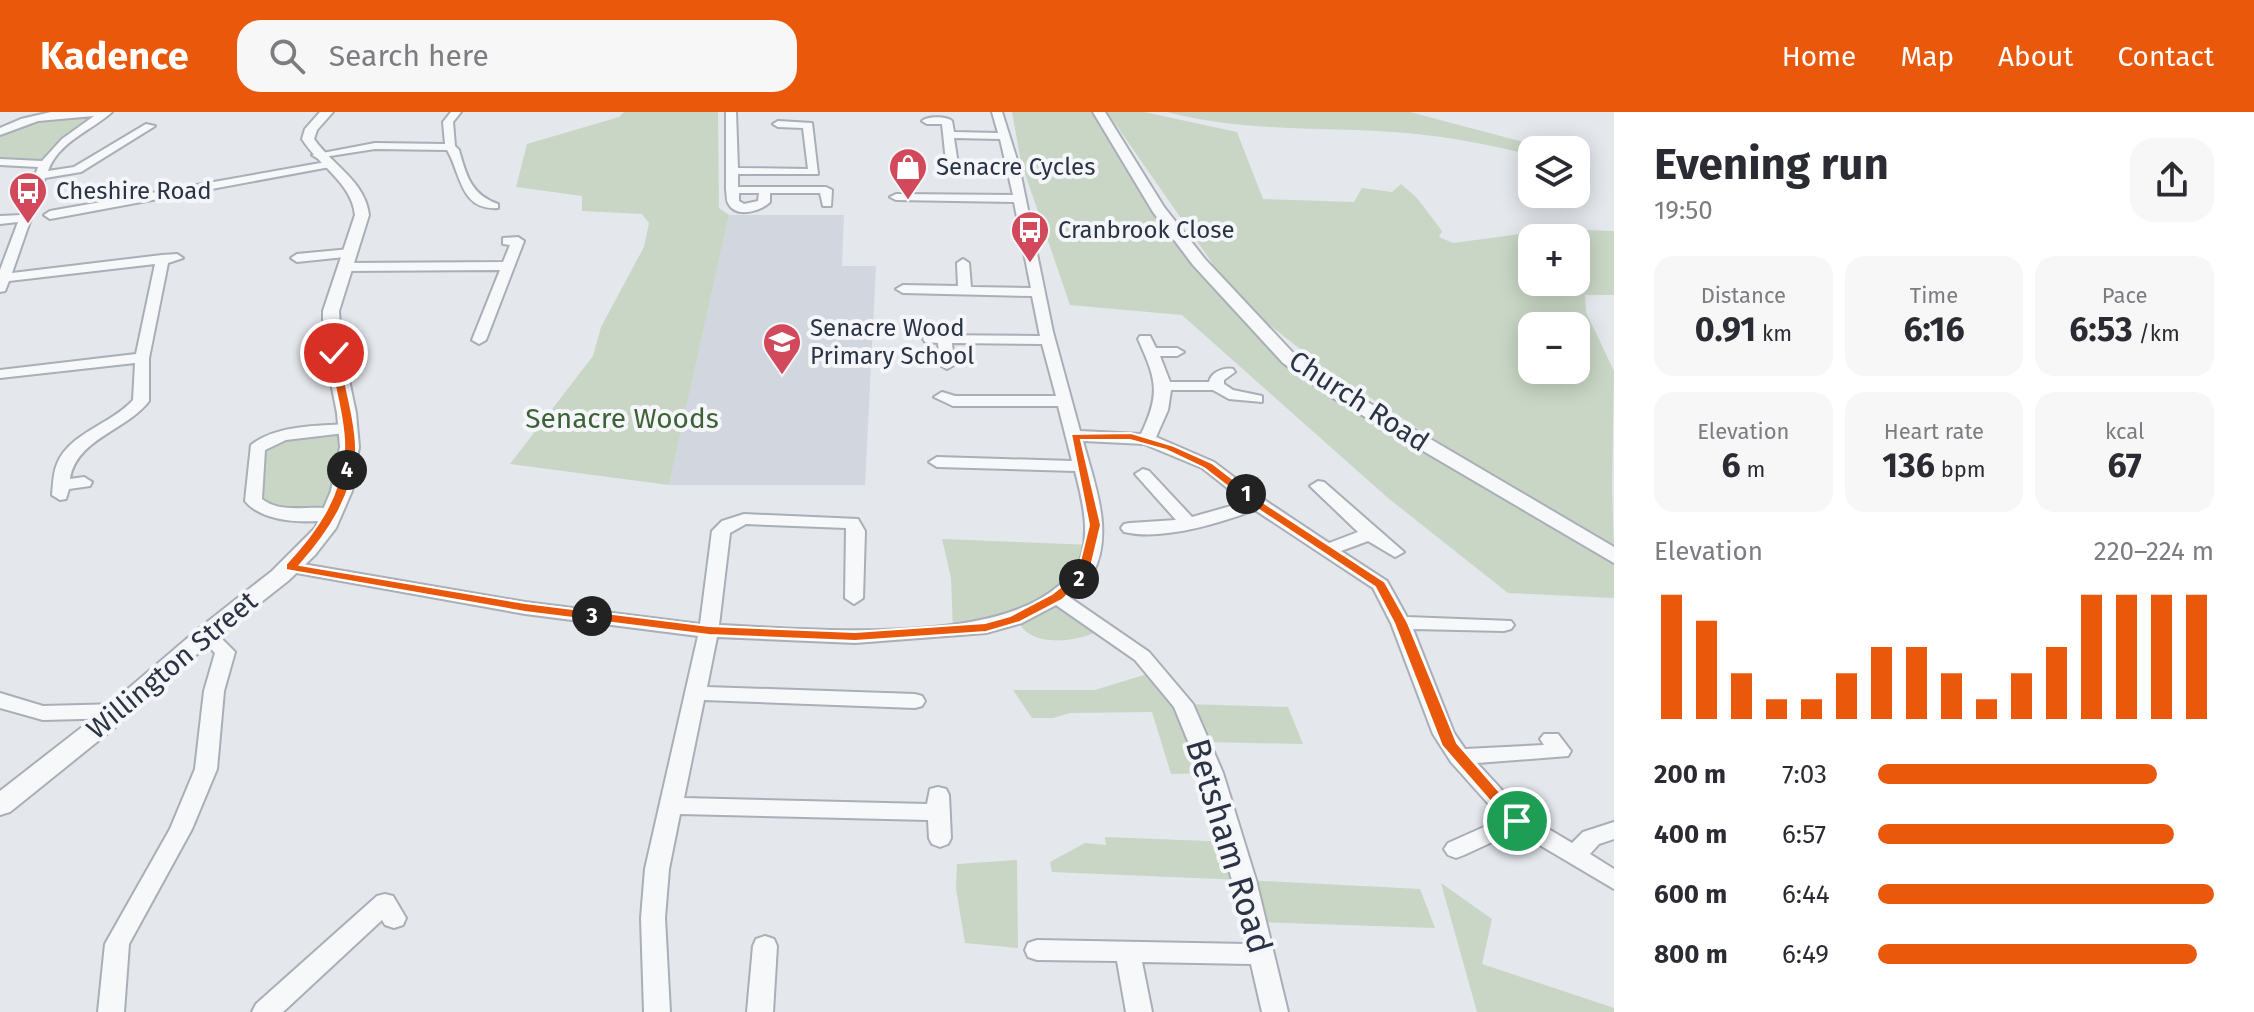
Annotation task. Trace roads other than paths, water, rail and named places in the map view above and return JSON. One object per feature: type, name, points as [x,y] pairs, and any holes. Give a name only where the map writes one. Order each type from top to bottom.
[{"type":"street","points":[[0,132],[15,123],[39,117],[106,112]]},
{"type":"street","points":[[84,482],[61,490],[66,464],[72,453],[85,441],[121,423],[141,401],[142,358],[169,258],[2,283],[43,170],[56,147],[106,112]]},
{"type":"street","points":[[321,160],[308,139],[311,129],[327,112]]},
{"type":"street","points":[[449,147],[448,122],[456,112]]},
{"type":"street","points":[[731,112],[733,202],[743,208],[760,206],[764,202],[765,190]]},
{"type":"street","points":[[291,567],[525,608],[709,631],[855,637],[953,632],[986,627],[1015,619],[1057,597],[1083,575],[1093,545],[1093,509],[1048,340],[1013,166],[997,112]]},
{"type":"street","name":"Church Road","points":[[1099,112],[1158,209],[1199,262],[1289,359],[1340,394],[1614,556]]},
{"type":"street","points":[[927,121],[947,121],[953,171]]},
{"type":"street","points":[[732,171],[814,172],[808,125],[778,124]]},
{"type":"street","points":[[0,162],[43,170],[77,170],[142,129]]},
{"type":"street","points":[[949,135],[1003,136]]},
{"type":"street","points":[[39,224],[45,212],[321,160],[375,146],[449,147],[454,150],[461,179],[472,198],[495,207]]},
{"type":"street","name":"Willington Street","points":[[0,805],[120,711],[206,634],[291,567],[320,535],[332,514],[349,461],[330,321],[335,291],[360,226],[363,206],[353,188],[321,160]]},
{"type":"street","points":[[732,190],[826,190],[827,204]]},
{"type":"street","points":[[896,197],[1019,199]]},
{"type":"street","points":[[0,220],[25,218]]},
{"type":"street","points":[[479,340],[518,241],[507,241]]},
{"type":"street","points":[[297,258],[508,266]]},
{"type":"street","points":[[963,263],[965,290]]},
{"type":"street","points":[[902,289],[1038,292]]},
{"type":"street","points":[[947,365],[938,339],[1048,340]]},
{"type":"street","points":[[1147,439],[1164,404],[1165,386],[1148,346],[1177,352]]},
{"type":"street","points":[[0,374],[142,358]]},
{"type":"street","points":[[1216,386],[1217,378],[1228,372]]},
{"type":"street","points":[[1165,386],[1216,386],[1229,394],[1257,399]]},
{"type":"street","points":[[942,397],[953,401],[1064,401]]},
{"type":"street","points":[[332,514],[285,514],[260,508],[253,501],[257,448],[262,442],[274,439],[347,429]]},
{"type":"street","points":[[1075,436],[1147,439],[1208,465],[1257,503],[1380,585],[1401,623],[1444,734],[1459,757],[1517,821],[1614,880]]},
{"type":"street","points":[[937,462],[1081,466]]},
{"type":"street","points":[[1143,474],[1189,524]]},
{"type":"street","points":[[1318,486],[1326,505],[1395,552]]},
{"type":"street","points":[[1130,528],[1158,529],[1189,524],[1223,517],[1257,503]]},
{"type":"street","points":[[657,1012],[653,918],[657,869],[709,631],[721,531],[744,519],[852,523],[856,531],[854,598]]},
{"type":"street","points":[[1330,549],[1370,534]]},
{"type":"street","name":"Betsham Road","points":[[1057,597],[1142,656],[1183,704],[1212,773],[1275,1012]]},
{"type":"street","points":[[1401,623],[1504,625]]},
{"type":"street","points":[[111,1012],[117,944],[181,829],[206,769],[214,691],[225,652],[206,634]]},
{"type":"street","points":[[697,693],[915,701]]},
{"type":"street","points":[[0,700],[21,711],[56,715],[120,711]]},
{"type":"street","points":[[1459,757],[1560,751],[1551,739]]},
{"type":"street","points":[[669,806],[938,804],[940,838]]},
{"type":"street","points":[[1456,849],[1517,821]]},
{"type":"street","points":[[1574,856],[1591,838],[1614,830]]},
{"type":"street","points":[[265,1012],[385,903],[394,918]]},
{"type":"street","points":[[760,1012],[765,946]]},
{"type":"street","points":[[1037,950],[1262,954]]},
{"type":"street","points":[[1128,951],[1139,1012]]},
{"type":"place","name":"Senacre Cycles","points":[[908,201]]},
{"type":"place","name":"Cheshire Road","points":[[28,225]]},
{"type":"place","name":"Cranbrook Close","points":[[1030,264]]},
{"type":"place","name":"Senacre Wood Primary School","points":[[782,376]]},
{"type":"park label","name":"Senacre Woods","points":[[622,418]]}]
